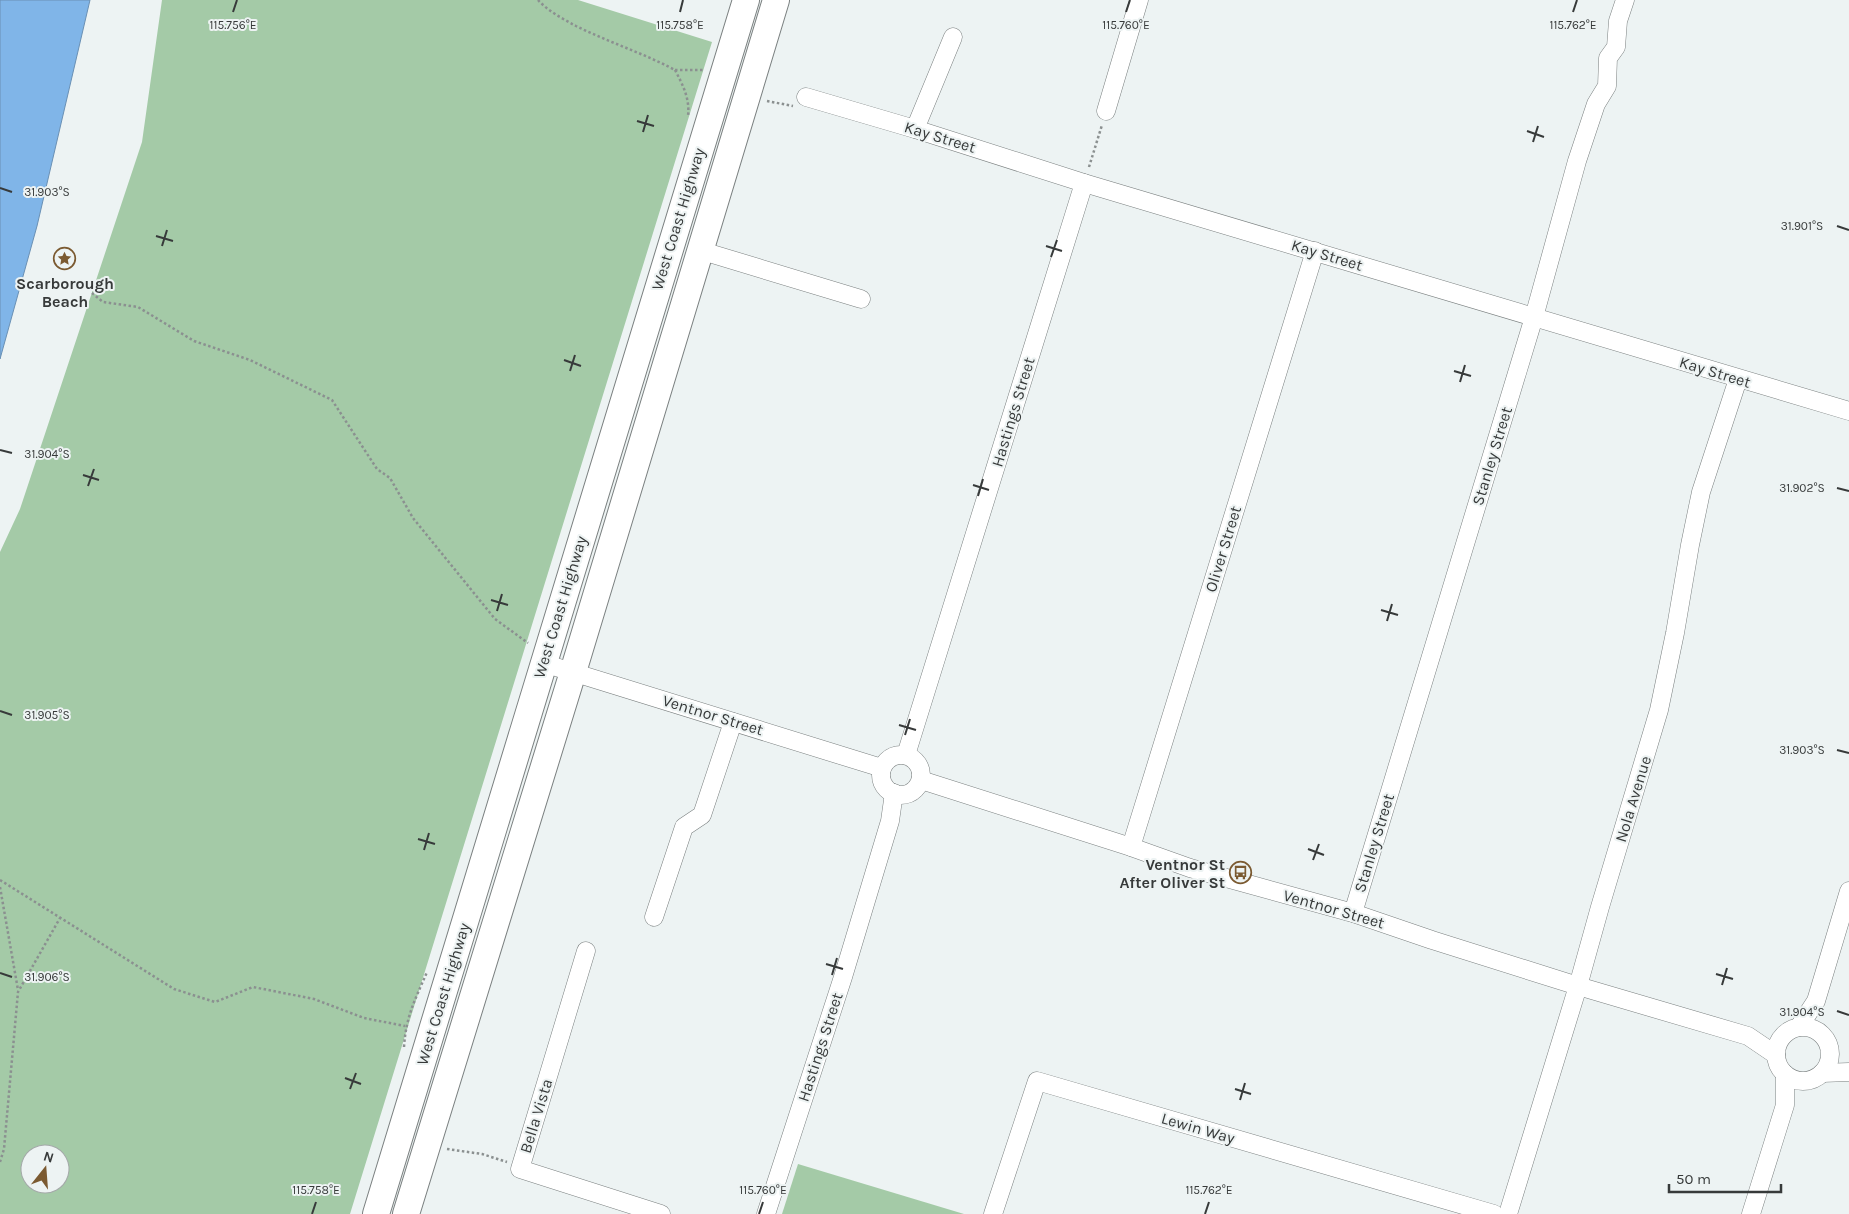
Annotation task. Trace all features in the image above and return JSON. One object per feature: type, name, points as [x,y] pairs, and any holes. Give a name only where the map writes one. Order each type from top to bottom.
[{"type":"highway","name":"West Coast Highway","points":[[376,1214],[428,1042],[536,654],[698,155],[746,0]]},
{"type":"highway","name":"West Coast Highway","points":[[406,1214],[573,672],[776,0]]},
{"type":"highway","points":[[698,155],[725,165]]},
{"type":"highway","points":[[428,1042],[444,1045],[466,1020]]},
{"type":"street","points":[[1106,111],[1139,0]]},
{"type":"street","name":"Stanley Street","points":[[1353,913],[1534,316],[1577,160],[1596,104],[1607,86],[1608,58],[1616,47],[1618,21],[1625,0]]},
{"type":"street","points":[[915,129],[953,37]]},
{"type":"street","name":"Kay Street","points":[[806,97],[915,129],[1084,183],[1849,411]]},
{"type":"street","name":"Hastings Street","points":[[906,755],[1084,183]]},
{"type":"street","points":[[699,250],[861,300]]},
{"type":"street","name":"Oliver Street","points":[[1131,847],[1315,251]]},
{"type":"street","name":"Nola Avenue","points":[[1508,1214],[1578,986],[1659,710],[1676,633],[1690,545],[1701,492],[1738,379]]},
{"type":"street","name":"Ventnor Street","points":[[536,654],[573,672],[882,768]]},
{"type":"street","points":[[654,917],[684,827],[702,815],[733,722]]},
{"type":"street","points":[[906,755],[918,764],[921,770],[921,780],[918,786],[908,794],[894,793],[888,790],[882,782],[882,768],[888,760],[896,756],[906,755]]},
{"type":"street","name":"Ventnor Street","points":[[921,780],[1131,847],[1190,868],[1353,913],[1578,986],[1748,1036],[1776,1055]]},
{"type":"street","name":"Hastings Street","points":[[766,1214],[890,821],[894,793]]},
{"type":"street","points":[[1849,891],[1816,1001],[1777,1047],[1776,1055],[1780,1069],[1797,1080],[1810,1080],[1822,1073],[1849,1072]]},
{"type":"street","name":"Bella Vista","points":[[586,951],[520,1169],[660,1214]]},
{"type":"street","points":[[1816,1001],[1820,1033],[1830,1052],[1829,1060],[1822,1073]]},
{"type":"street","name":"Ventnor Street","points":[[1748,1036],[1814,1029],[1820,1033]]},
{"type":"street","points":[[1830,1052],[1849,1064]]},
{"type":"street","points":[[1751,1214],[1785,1105],[1785,1074]]},
{"type":"street","name":"Lewin Way","points":[[993,1214],[1037,1081],[1494,1214]]},
{"type":"street","points":[[1785,1105],[1803,1081]]},
{"type":"path","points":[[538,0],[561,18],[674,70]]},
{"type":"path","points":[[1084,183],[1106,111]]},
{"type":"path","points":[[92,293],[103,302],[138,307],[194,341],[250,360],[332,400],[377,469],[390,478],[413,518],[495,619],[536,654]]},
{"type":"path","points":[[0,880],[174,989],[215,1002],[253,987],[314,999],[364,1018],[405,1026]]},
{"type":"path","points":[[0,887],[18,992],[4,1149],[0,1162]]},
{"type":"path","points":[[18,992],[60,918]]},
{"type":"path","points":[[446,1149],[482,1154],[521,1166]]},
{"type":"green space","points":[[162,0],[578,0],[712,42],[350,1214],[0,1214],[0,552],[20,509],[142,142]]},
{"type":"green space","points":[[798,1164],[964,1214],[782,1214]]},
{"type":"water","points":[[0,0],[90,0],[37,226],[0,359]]},
{"type":"place","name":"Scarborough Beach","points":[[65,259]]},
{"type":"place","name":"Ventnor St After Oliver St","points":[[1241,873]]}]
